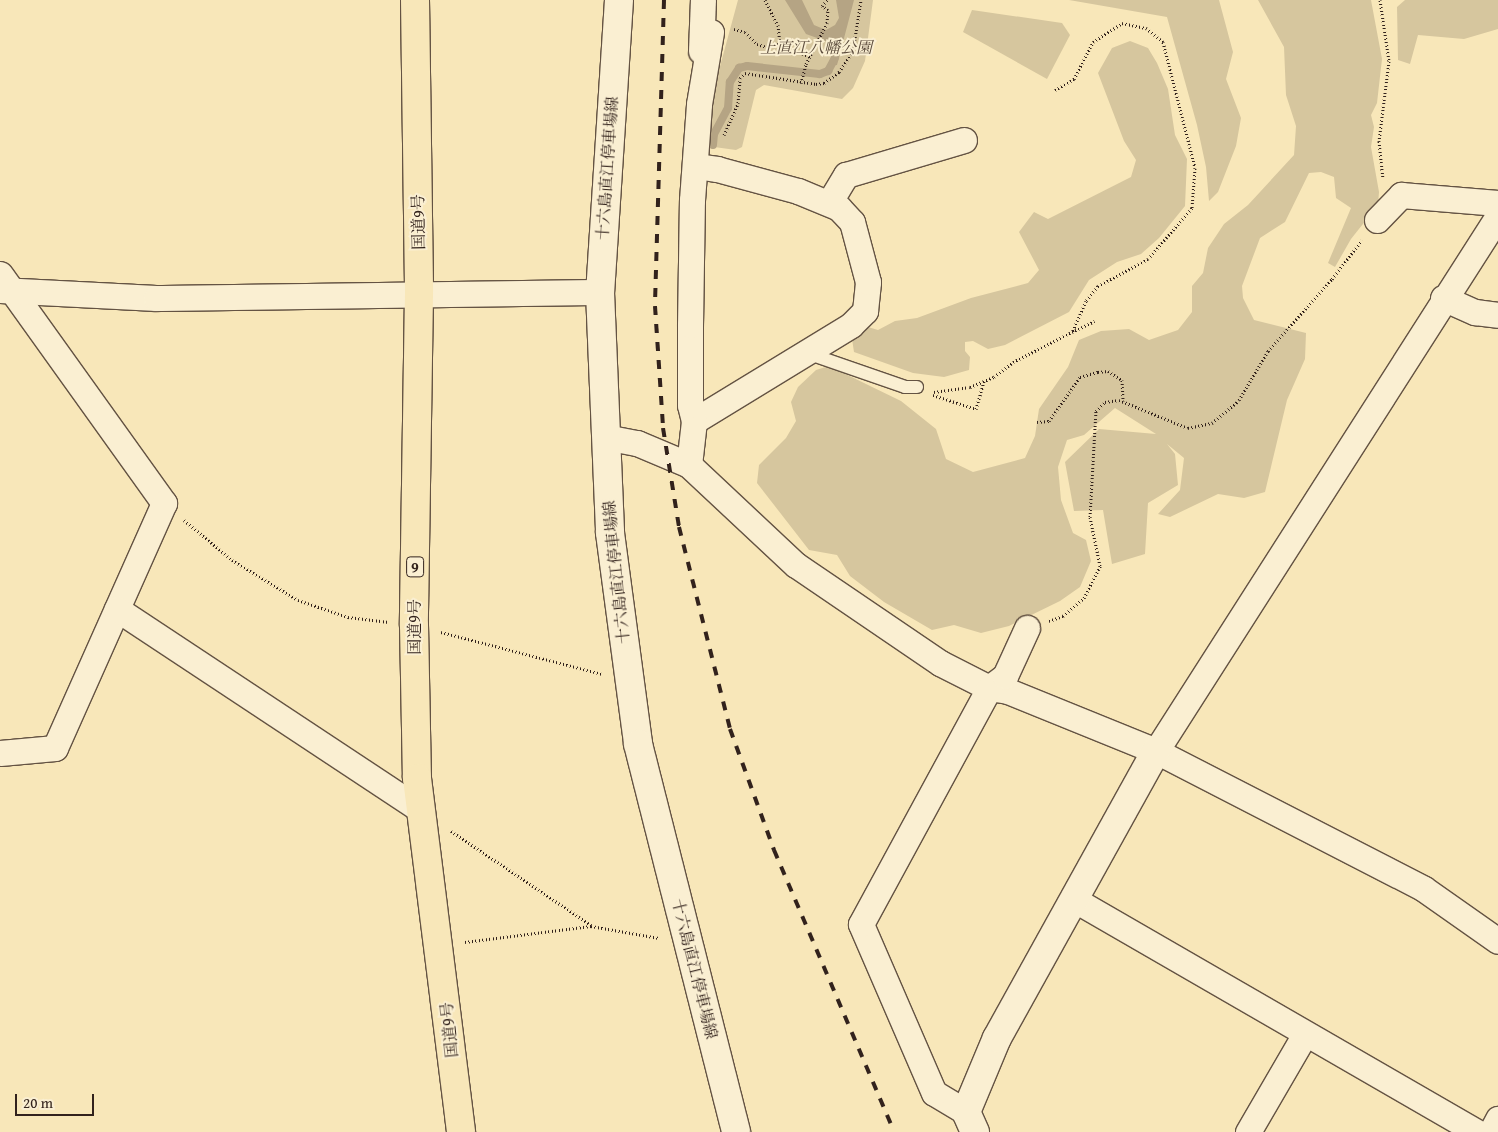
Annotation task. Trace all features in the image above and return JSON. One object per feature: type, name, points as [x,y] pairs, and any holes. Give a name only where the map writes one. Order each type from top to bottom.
[{"type":"highway","name":"国道9号","points":[[416,0],[419,294],[414,625],[420,809],[439,946],[461,1132]]},
{"type":"main road","name":"十六島直江停車場線","points":[[619,0],[600,292],[610,533],[628,681],[638,744],[736,1132]]},
{"type":"main road","points":[[970,1122],[998,1038],[1156,752]]},
{"type":"street","points":[[688,465],[694,422],[690,405],[690,325],[704,167],[699,104],[703,0]]},
{"type":"street","points":[[699,104],[711,32]]},
{"type":"street","points":[[829,203],[846,175],[964,140]]},
{"type":"street","points":[[694,422],[851,325],[865,311],[868,282],[852,222],[839,208],[798,191],[704,167]]},
{"type":"street","points":[[1156,752],[1443,298],[1489,205],[1401,195],[1377,220]]},
{"type":"street","points":[[3,284],[156,298],[600,292]]},
{"type":"street","points":[[0,752],[55,748],[164,503],[3,284]]},
{"type":"street","points":[[1443,298],[1475,312],[1498,315]]},
{"type":"street","points":[[605,437],[637,443],[688,465],[796,566],[940,663],[989,688],[1008,691],[1156,752],[1424,889],[1498,941]]},
{"type":"street","points":[[117,608],[420,809]]},
{"type":"street","points":[[970,1122],[934,1093],[861,924],[989,688],[1005,676],[1027,628]]},
{"type":"street","points":[[1075,900],[1477,1132]]},
{"type":"street","points":[[1248,1132],[1305,1034]]},
{"type":"street","points":[[1491,1132],[1498,1119]]},
{"type":"lane","points":[[807,353],[905,387],[921,388]]},
{"type":"path","points":[[765,0],[778,25],[780,43]]},
{"type":"path","points":[[802,81],[805,67],[828,23],[828,10],[822,6],[827,0]]},
{"type":"path","points":[[704,167],[716,152],[736,109],[740,78],[745,73],[824,83],[840,72],[853,51],[861,0]]},
{"type":"path","points":[[1380,0],[1388,61],[1379,141],[1380,170],[1384,184],[1401,195]]},
{"type":"path","points":[[1055,90],[1074,79],[1093,42],[1122,23],[1146,28],[1163,42],[1196,168],[1192,208],[1148,259],[1098,286],[1086,301],[1072,332]]},
{"type":"path","points":[[711,32],[732,28],[745,32],[757,44],[767,47],[780,43],[810,57]]},
{"type":"path","points":[[1027,628],[1064,616],[1084,598],[1100,566],[1090,517],[1096,410],[1105,402],[1122,402],[1188,428],[1212,423],[1227,413],[1239,400],[1268,351],[1332,279],[1377,220]]},
{"type":"path","points":[[921,388],[933,392],[953,391],[984,381],[1013,362],[1095,321]]},
{"type":"path","points":[[1037,422],[1049,421],[1072,385],[1080,377],[1098,372],[1108,371],[1122,380],[1122,402]]},
{"type":"path","points":[[921,388],[937,397],[976,409],[984,381]]},
{"type":"path","points":[[164,503],[232,560],[298,600],[348,617],[414,625],[628,681]]},
{"type":"path","points":[[420,809],[591,926]]},
{"type":"path","points":[[439,946],[591,926],[689,944]]},
{"type":"green space","name":"上直江八幡公園","points":[[738,0],[873,0],[865,61],[853,88],[842,99],[764,85],[756,90],[742,147],[736,150],[707,146],[706,118]]},
{"type":"green space","points":[[1069,0],[1219,0],[1233,52],[1226,79],[1241,118],[1236,146],[1218,192],[1209,201],[1206,167],[1197,125],[1167,17]]},
{"type":"green space","points":[[1258,0],[1371,0],[1382,59],[1377,103],[1371,115],[1374,127],[1371,147],[1379,192],[1378,205],[1351,239],[1335,267],[1328,263],[1351,208],[1336,198],[1334,177],[1321,172],[1309,173],[1285,222],[1260,238],[1242,286],[1243,298],[1254,320],[1306,333],[1305,359],[1287,400],[1265,492],[1244,498],[1218,494],[1170,517],[1158,514],[1180,490],[1184,458],[1167,444],[1175,454],[1178,485],[1148,503],[1145,554],[1112,564],[1103,510],[1074,511],[1065,462],[1099,429],[1156,434],[1115,408],[1084,435],[1067,440],[1058,467],[1061,500],[1073,533],[1086,540],[1091,561],[1080,587],[1060,601],[1009,626],[981,633],[954,625],[932,630],[884,602],[850,576],[837,555],[809,550],[757,483],[759,465],[786,438],[796,421],[791,402],[798,387],[816,370],[829,366],[901,401],[936,429],[946,459],[973,472],[1025,458],[1035,436],[1039,409],[1068,367],[1079,340],[1101,331],[1129,329],[1149,340],[1178,330],[1192,312],[1192,286],[1203,273],[1208,248],[1224,224],[1248,205],[1294,155],[1296,126],[1286,95],[1284,47]]},
{"type":"green space","points":[[1405,0],[1498,0],[1498,29],[1464,39],[1418,35],[1410,64],[1398,60],[1397,7]]},
{"type":"green space","points":[[972,10],[1062,23],[1070,35],[1047,79],[963,32]]},
{"type":"green space","points":[[1130,41],[1148,48],[1157,63],[1168,89],[1175,135],[1187,159],[1185,206],[1159,238],[1141,254],[1117,262],[1089,280],[1069,312],[1005,345],[988,349],[973,341],[965,342],[965,351],[970,357],[969,370],[944,377],[913,373],[854,352],[852,339],[868,327],[878,330],[895,321],[917,318],[971,298],[1028,283],[1039,270],[1019,232],[1034,212],[1048,219],[1131,177],[1136,160],[1124,141],[1098,73],[1112,48]]},
{"type":"shaded area","points":[[785,0],[802,0],[814,25],[826,30],[835,25],[839,18],[836,0],[854,0],[837,65],[827,66],[832,55],[831,43],[806,34]]},
{"type":"waterway","points":[[713,145],[714,134],[728,108],[730,82],[739,68],[747,66],[820,74],[828,71],[835,58]]},
{"type":"railway","points":[[664,0],[655,306],[663,428],[679,527],[730,729],[774,850],[894,1132]]}]
